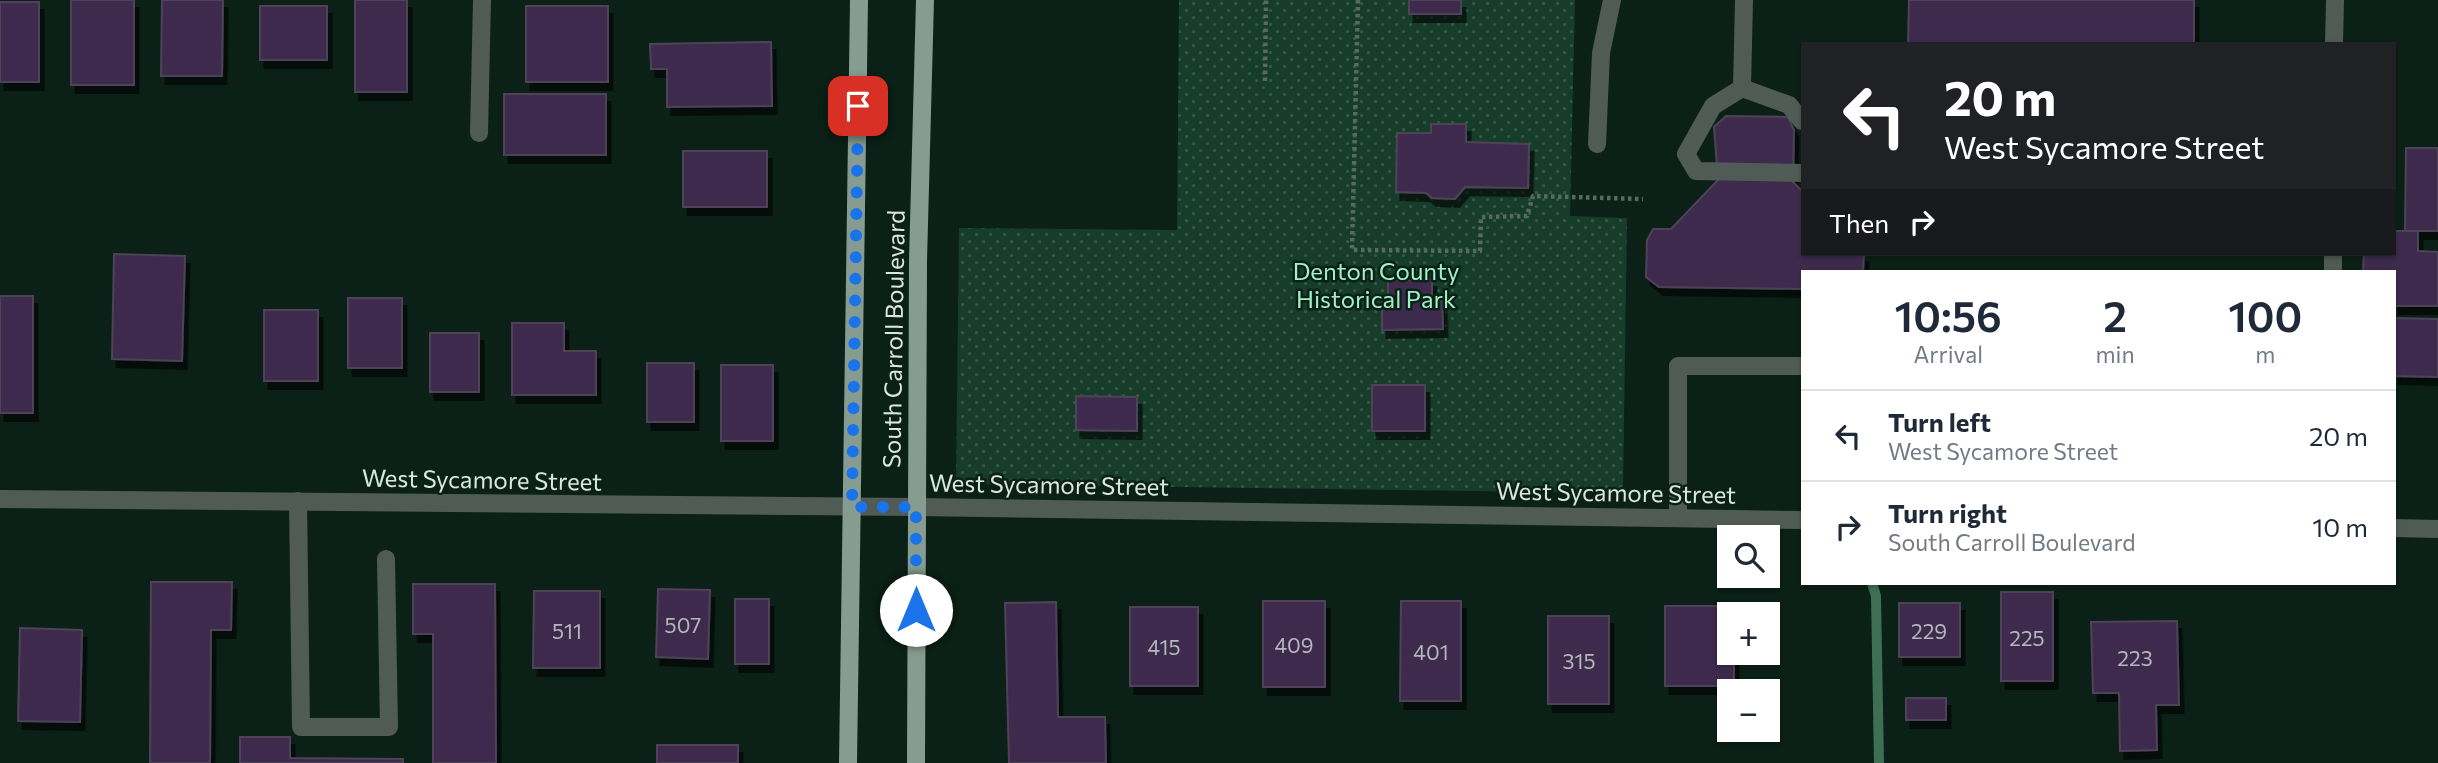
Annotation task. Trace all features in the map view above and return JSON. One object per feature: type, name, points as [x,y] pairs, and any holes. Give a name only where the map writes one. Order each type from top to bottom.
[{"type":"main road","name":"South Carroll Boulevard","points":[[848,763],[859,0]]},
{"type":"main road","name":"South Carroll Boulevard","points":[[916,763],[918,261],[925,0]]},
{"type":"street","points":[[479,133],[482,0]]},
{"type":"street","points":[[1597,144],[1601,53],[1612,0]]},
{"type":"street","points":[[1742,88],[1744,0]]},
{"type":"street","points":[[2334,42],[2335,0]]},
{"type":"street","points":[[1742,88],[1789,105],[1801,120]]},
{"type":"street","points":[[1742,88],[1713,106],[1686,154],[1696,172],[1801,173]]},
{"type":"street","points":[[1678,518],[1678,366],[1801,366]]},
{"type":"street","name":"West Sycamore Street","points":[[0,499],[916,507],[1801,520]]},
{"type":"street","points":[[298,501],[301,727],[389,727],[386,559]]},
{"type":"street","points":[[2396,528],[2438,529]]},
{"type":"path","points":[[1265,81],[1266,0]]},
{"type":"path","points":[[1359,0],[1352,250],[1480,251],[1481,217],[1527,216],[1533,196],[1643,199]]},
{"type":"green space","name":"Denton County Historical Park","points":[[1179,0],[1575,0],[1570,216],[1627,218],[1623,493],[956,484],[959,228],[1177,230]]},
{"type":"building","points":[[71,0],[134,0],[134,85],[71,85]]},
{"type":"building","points":[[162,0],[223,0],[222,76],[161,76]]},
{"type":"building","points":[[355,0],[407,0],[407,92],[355,92]]},
{"type":"building","points":[[1409,0],[1461,0],[1461,14],[1409,14]]},
{"type":"building","points":[[1909,0],[2194,0],[2194,42],[1908,42]]},
{"type":"building","points":[[0,2],[39,2],[39,82],[0,82]]},
{"type":"building","points":[[260,6],[327,6],[327,60],[260,60]]},
{"type":"building","points":[[526,6],[608,6],[608,82],[526,82]]},
{"type":"building","points":[[771,42],[772,106],[667,107],[667,69],[651,69],[650,44]]},
{"type":"building","points":[[504,94],[606,94],[606,155],[504,155]]},
{"type":"building","points":[[1726,116],[1788,117],[1794,130],[1793,182],[1801,190],[1801,256],[1864,256],[1863,270],[1801,270],[1801,289],[1659,287],[1646,277],[1647,240],[1653,229],[1671,229],[1718,180],[1714,127]]},
{"type":"building","points":[[1431,124],[1466,124],[1466,142],[1529,144],[1528,188],[1465,187],[1455,199],[1432,198],[1426,193],[1396,192],[1397,133],[1431,133]]},
{"type":"building","points":[[2406,148],[2438,148],[2438,231],[2405,231]]},
{"type":"building","points":[[683,151],[767,151],[767,207],[683,207]]},
{"type":"building","points":[[2396,231],[2418,231],[2418,251],[2438,252],[2438,306],[2396,306],[2396,270],[2363,270],[2364,256],[2396,256]]},
{"type":"building","points":[[114,254],[185,256],[182,361],[112,359]]},
{"type":"building","points":[[1432,279],[1432,301],[1442,301],[1443,329],[1382,330],[1382,302],[1388,302],[1388,280]]},
{"type":"building","points":[[0,296],[33,296],[33,413],[0,413]]},
{"type":"building","points":[[348,298],[402,298],[402,368],[348,368]]},
{"type":"building","points":[[264,310],[318,310],[318,381],[264,381]]},
{"type":"building","points":[[2396,318],[2438,319],[2438,377],[2396,376]]},
{"type":"building","points":[[512,323],[564,323],[564,351],[596,351],[596,395],[512,395]]},
{"type":"building","points":[[430,333],[479,333],[479,392],[430,392]]},
{"type":"building","points":[[647,363],[694,363],[694,422],[647,422]]},
{"type":"building","points":[[721,365],[773,365],[773,441],[721,441]]},
{"type":"building","points":[[1372,385],[1425,385],[1425,431],[1372,431]]},
{"type":"building","points":[[1076,396],[1137,397],[1137,431],[1076,430]]},
{"type":"building","points":[[151,582],[232,582],[231,630],[211,630],[210,763],[150,763]]},
{"type":"building","points":[[413,584],[495,584],[496,763],[433,763],[433,634],[413,634]]},
{"type":"building","points":[[658,589],[710,590],[708,659],[656,657]]},
{"type":"building","points":[[534,591],[600,591],[600,668],[533,668]]},
{"type":"building","points":[[2001,592],[2053,592],[2053,681],[2001,681]]},
{"type":"building","points":[[735,599],[769,599],[769,664],[735,664]]},
{"type":"building","points":[[1263,601],[1325,601],[1325,687],[1263,687]]},
{"type":"building","points":[[1401,601],[1461,601],[1461,701],[1400,701]]},
{"type":"building","points":[[1056,602],[1058,717],[1105,717],[1106,763],[1009,763],[1005,603]]},
{"type":"building","points":[[1899,603],[1960,603],[1960,657],[1899,657]]},
{"type":"building","points":[[1665,606],[1717,606],[1717,665],[1734,665],[1734,679],[1717,679],[1717,686],[1665,686]]},
{"type":"building","points":[[1130,607],[1198,607],[1198,686],[1130,686]]},
{"type":"building","points":[[1548,616],[1609,616],[1609,704],[1548,704]]},
{"type":"building","points":[[2177,621],[2179,705],[2156,705],[2157,750],[2120,751],[2119,693],[2093,693],[2091,622]]},
{"type":"building","points":[[20,628],[82,630],[80,722],[18,721]]},
{"type":"building","points":[[1906,698],[1946,698],[1946,720],[1906,720]]},
{"type":"building","points":[[240,737],[290,737],[290,758],[403,759],[403,763],[240,763]]},
{"type":"building","points":[[657,745],[738,745],[738,763],[657,763]]},
{"type":"waterway","points":[[1873,585],[1876,596],[1879,763]]},
{"type":"route","points":[[858,106],[852,507],[916,507],[916,610]]}]
